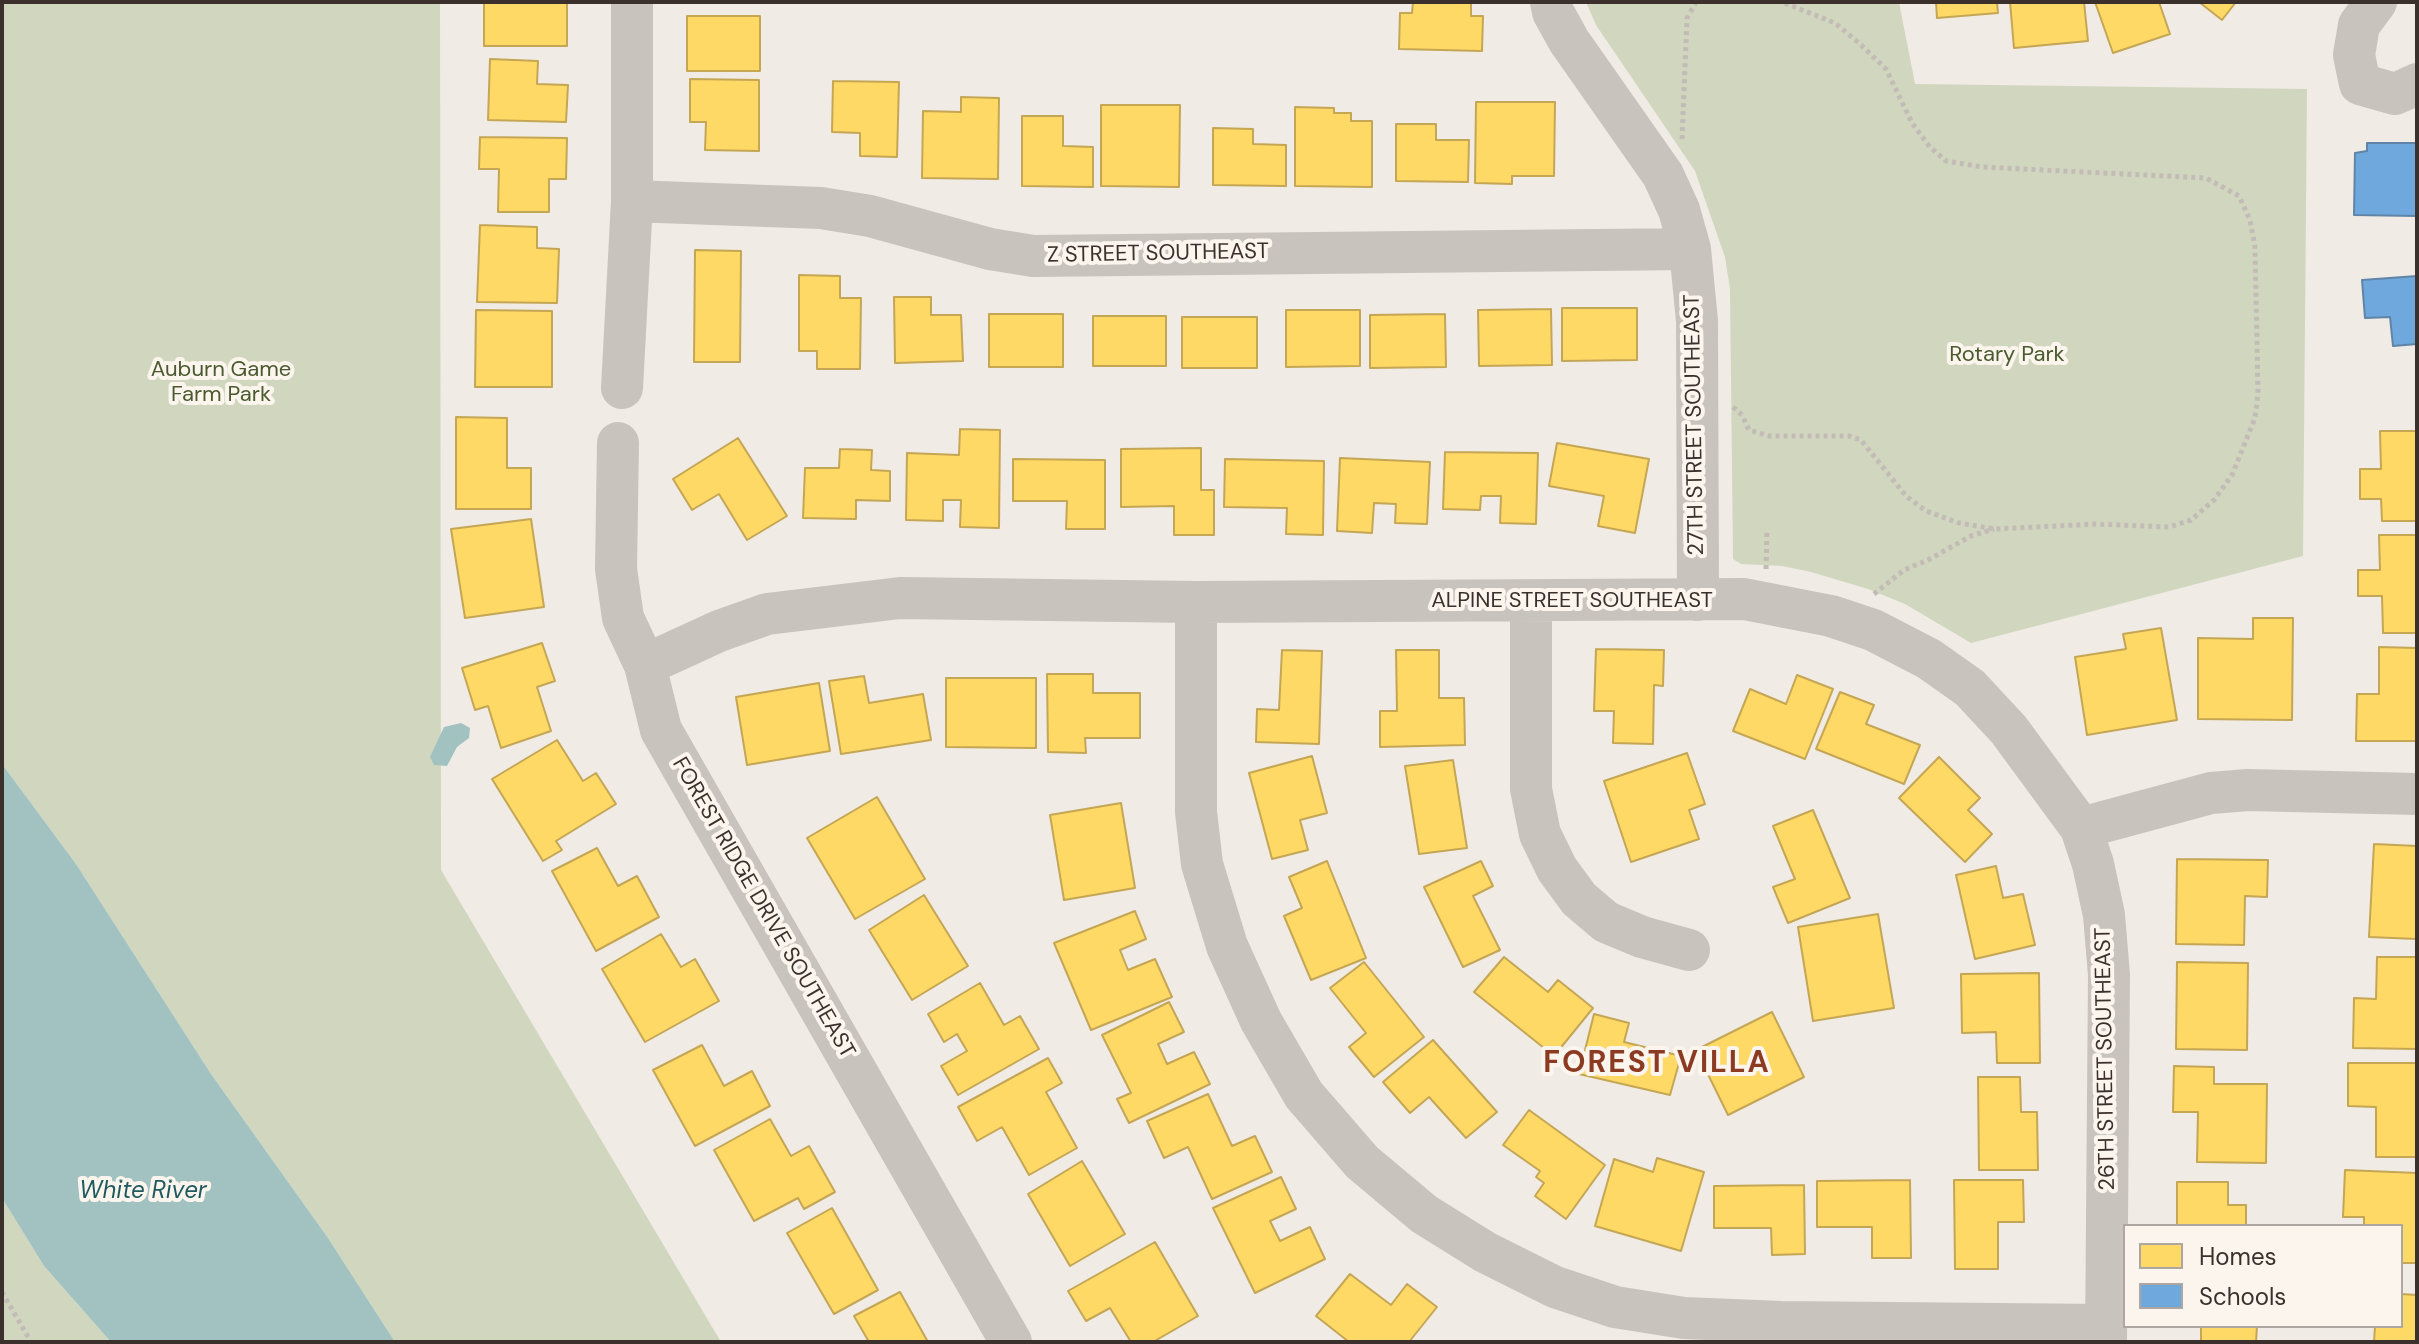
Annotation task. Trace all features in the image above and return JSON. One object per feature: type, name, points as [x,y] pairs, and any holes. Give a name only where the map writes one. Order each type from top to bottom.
[{"type":"street","points":[[622,388],[632,201],[632,2]]},
{"type":"street","name":"27TH STREET SOUTHEAST","points":[[1551,2],[1569,41],[1663,175],[1679,210],[1690,249],[1697,321],[1698,600]]},
{"type":"street","points":[[2376,2],[2359,25],[2354,55],[2360,84],[2395,94],[2417,84]]},
{"type":"street","name":"Z STREET SOUTHEAST","points":[[632,201],[821,208],[870,216],[990,249],[1033,256],[1690,249]]},
{"type":"street","name":"FOREST RIDGE DRIVE SOUTHEAST","points":[[618,443],[616,569],[623,618],[645,665],[661,730],[1011,1342]]},
{"type":"street","name":"ALPINE STREET SOUTHEAST","points":[[645,665],[719,631],[767,614],[900,598],[1196,602],[1744,599],[1831,616],[1858,625],[1929,659],[1970,688],[2009,730],[2081,828]]},
{"type":"street","points":[[1531,601],[1531,789],[1540,834],[1557,869],[1579,899],[1606,922],[1642,937],[1689,950]]},
{"type":"street","points":[[1196,602],[1196,812],[1202,864],[1227,946],[1261,1021],[1304,1095],[1362,1162],[1424,1214],[1485,1252],[1555,1287],[1615,1307],[1684,1318],[2106,1334]]},
{"type":"street","points":[[2081,828],[2211,793],[2248,790],[2417,794]]},
{"type":"street","name":"26TH STREET SOUTHEAST","points":[[2081,828],[2093,864],[2104,915],[2109,975],[2106,1334]]},
{"type":"path","points":[[1769,436],[1849,436],[1861,440],[1906,496],[1926,511],[1959,523],[1995,529],[2095,524],[2169,527],[2191,520],[2214,500],[2232,475],[2255,418],[2258,393],[2255,247],[2250,220],[2239,196],[2206,178],[1982,167],[1946,161],[1930,147],[1912,123],[1886,69],[1835,23],[1782,2]]},
{"type":"path","points":[[1858,625],[1875,593],[1904,570],[1971,536],[1995,529]]},
{"type":"path","points":[[2,1292],[31,1342]]},
{"type":"green space","name":"Auburn Game Farm Park","points":[[2,2],[440,2],[441,870],[721,1342],[395,1342],[328,1238],[211,1074],[76,864],[2,764]]},
{"type":"green space","name":"Rotary Park","points":[[1586,2],[1899,2],[1915,84],[2307,89],[2303,556],[1971,643],[1905,604],[1868,589],[1811,572],[1782,566],[1741,564],[1733,559],[1730,289],[1725,257],[1695,171],[1596,25]]},
{"type":"green space","points":[[2,1198],[44,1266],[111,1342],[2,1342]]},
{"type":"water","points":[[461,723],[470,728],[469,738],[457,747],[447,766],[434,765],[430,757],[444,727]]},
{"type":"water","name":"White River","points":[[2,764],[76,864],[211,1074],[328,1238],[395,1342],[111,1342],[44,1266],[2,1198]]},
{"type":"building: Homes","points":[[484,2],[567,2],[567,46],[484,46]]},
{"type":"building: Homes","points":[[1413,2],[1471,2],[1471,16],[1483,16],[1482,51],[1399,49],[1400,13],[1412,13]]},
{"type":"building: Homes","points":[[1936,2],[1997,2],[1998,13],[1937,18]]},
{"type":"building: Homes","points":[[2010,2],[2084,2],[2088,41],[2014,48]]},
{"type":"building: Homes","points":[[2095,2],[2159,2],[2170,34],[2113,53]]},
{"type":"building: Homes","points":[[2199,2],[2236,2],[2222,20]]},
{"type":"building: Homes","points":[[687,16],[760,16],[760,71],[687,71]]},
{"type":"building: Homes","points":[[490,59],[538,61],[537,84],[568,85],[566,122],[488,120]]},
{"type":"building: Homes","points":[[690,79],[759,80],[759,151],[705,150],[706,122],[690,122]]},
{"type":"building: Homes","points":[[833,81],[899,82],[897,157],[860,156],[860,133],[832,132]]},
{"type":"building: Homes","points":[[961,97],[999,98],[998,179],[922,178],[923,111],[961,112]]},
{"type":"building: Homes","points":[[1476,102],[1555,102],[1554,176],[1512,176],[1512,184],[1475,183]]},
{"type":"building: Homes","points":[[1101,105],[1180,105],[1179,187],[1101,186]]},
{"type":"building: Homes","points":[[1295,107],[1334,108],[1334,113],[1351,113],[1351,121],[1372,121],[1372,187],[1295,186]]},
{"type":"building: Homes","points":[[1022,116],[1063,116],[1063,146],[1093,147],[1093,187],[1022,186]]},
{"type":"building: Homes","points":[[1396,124],[1436,124],[1436,140],[1469,140],[1468,182],[1396,181]]},
{"type":"building: Homes","points":[[1213,128],[1253,129],[1253,144],[1286,145],[1286,186],[1213,185]]},
{"type":"building: Homes","points":[[480,137],[567,138],[566,179],[549,179],[549,212],[498,212],[499,169],[479,169]]},
{"type":"building: Homes","points":[[480,225],[537,227],[537,248],[559,249],[557,303],[477,302]]},
{"type":"building: Homes","points":[[695,250],[741,251],[740,362],[694,362]]},
{"type":"building: Homes","points":[[799,275],[840,276],[840,298],[861,298],[860,369],[817,369],[817,351],[799,351]]},
{"type":"building: Homes","points":[[894,297],[931,297],[931,315],[961,315],[963,361],[895,363]]},
{"type":"building: Homes","points":[[1562,308],[1637,308],[1637,360],[1562,361]]},
{"type":"building: Homes","points":[[1551,309],[1552,365],[1479,366],[1478,310]]},
{"type":"building: Homes","points":[[476,310],[552,311],[552,387],[475,387]]},
{"type":"building: Homes","points":[[1286,310],[1360,310],[1360,366],[1286,367]]},
{"type":"building: Homes","points":[[989,314],[1063,314],[1063,367],[989,367]]},
{"type":"building: Homes","points":[[1445,314],[1446,367],[1370,368],[1370,315]]},
{"type":"building: Homes","points":[[1093,316],[1166,316],[1166,366],[1093,366]]},
{"type":"building: Homes","points":[[1182,317],[1257,317],[1257,368],[1182,368]]},
{"type":"building: Homes","points":[[456,417],[507,418],[507,468],[531,468],[531,509],[456,509]]},
{"type":"building: Homes","points":[[960,429],[1000,430],[999,528],[960,527],[961,500],[943,500],[943,521],[906,520],[907,453],[959,455]]},
{"type":"building: Homes","points":[[2380,431],[2417,431],[2417,521],[2382,521],[2381,499],[2360,499],[2360,469],[2381,469]]},
{"type":"building: Homes","points":[[738,438],[787,516],[747,540],[719,494],[692,510],[673,479]]},
{"type":"building: Homes","points":[[1557,443],[1649,459],[1635,533],[1598,526],[1604,496],[1549,486]]},
{"type":"building: Homes","points":[[1201,448],[1201,490],[1214,490],[1214,535],[1174,535],[1174,506],[1121,507],[1121,449]]},
{"type":"building: Homes","points":[[840,449],[872,450],[871,470],[890,471],[890,501],[856,500],[856,519],[803,518],[805,468],[839,468]]},
{"type":"building: Homes","points":[[1445,452],[1538,453],[1536,524],[1500,523],[1501,496],[1481,496],[1480,510],[1443,509]]},
{"type":"building: Homes","points":[[1340,458],[1430,462],[1427,524],[1395,523],[1396,504],[1374,503],[1372,533],[1337,531]]},
{"type":"building: Homes","points":[[1013,459],[1105,460],[1105,529],[1066,529],[1067,501],[1013,501]]},
{"type":"building: Homes","points":[[1225,459],[1324,461],[1323,535],[1286,534],[1287,508],[1224,507]]},
{"type":"building: Homes","points":[[531,519],[544,607],[465,618],[451,529]]},
{"type":"building: Homes","points":[[2379,535],[2417,535],[2417,633],[2383,633],[2382,596],[2358,596],[2358,570],[2380,570]]},
{"type":"building: Homes","points":[[2253,618],[2293,618],[2292,720],[2198,719],[2198,638],[2253,639]]},
{"type":"building: Homes","points":[[2161,628],[2177,720],[2087,735],[2075,657],[2126,649],[2123,634]]},
{"type":"building: Homes","points":[[542,643],[555,681],[537,687],[551,731],[501,748],[488,706],[475,710],[462,668]]},
{"type":"building: Homes","points":[[2379,647],[2417,648],[2417,741],[2356,741],[2357,694],[2379,694]]},
{"type":"building: Homes","points":[[1596,649],[1664,650],[1663,686],[1654,685],[1653,744],[1613,743],[1614,711],[1594,711]]},
{"type":"building: Homes","points":[[1282,650],[1322,651],[1319,744],[1256,742],[1257,709],[1279,710]]},
{"type":"building: Homes","points":[[1396,650],[1439,650],[1439,698],[1464,698],[1465,745],[1380,747],[1380,711],[1397,711]]},
{"type":"building: Homes","points":[[1047,674],[1093,674],[1093,693],[1140,693],[1140,738],[1085,738],[1086,753],[1048,752]]},
{"type":"building: Homes","points":[[1797,675],[1833,689],[1805,759],[1733,731],[1750,689],[1786,704]]},
{"type":"building: Homes","points":[[864,676],[869,703],[923,694],[931,740],[841,754],[829,681]]},
{"type":"building: Homes","points":[[946,678],[1036,678],[1036,748],[946,747]]},
{"type":"building: Homes","points":[[819,683],[830,751],[747,765],[736,697]]},
{"type":"building: Homes","points":[[1840,692],[1874,705],[1866,724],[1920,745],[1904,784],[1816,749]]},
{"type":"building: Homes","points":[[557,740],[583,781],[596,773],[616,804],[556,841],[562,850],[543,861],[492,779]]},
{"type":"building: Homes","points":[[1687,753],[1705,804],[1689,810],[1699,839],[1631,862],[1604,781]]},
{"type":"building: Homes","points":[[1312,756],[1327,813],[1300,820],[1308,850],[1272,859],[1249,773]]},
{"type":"building: Homes","points":[[1939,757],[1980,798],[1968,810],[1992,834],[1965,862],[1899,798]]},
{"type":"building: Homes","points":[[1453,760],[1467,848],[1419,854],[1405,766]]},
{"type":"building: Homes","points":[[877,797],[925,879],[855,919],[807,838]]},
{"type":"building: Homes","points":[[1121,803],[1135,888],[1064,900],[1050,815]]},
{"type":"building: Homes","points":[[1813,810],[1850,898],[1788,923],[1773,887],[1795,879],[1773,826]]},
{"type":"building: Homes","points":[[2374,844],[2417,846],[2417,939],[2369,937]]},
{"type":"building: Homes","points":[[597,848],[618,886],[637,876],[659,917],[596,951],[552,871]]},
{"type":"building: Homes","points":[[2177,859],[2268,860],[2267,897],[2245,896],[2244,945],[2176,944]]},
{"type":"building: Homes","points":[[1327,861],[1366,958],[1311,980],[1284,916],[1302,908],[1289,877]]},
{"type":"building: Homes","points":[[1481,861],[1493,886],[1473,896],[1500,950],[1463,967],[1424,887]]},
{"type":"building: Homes","points":[[1996,866],[2003,898],[2023,894],[2035,945],[1975,959],[1956,875]]},
{"type":"building: Homes","points":[[924,895],[968,966],[912,1000],[869,930]]},
{"type":"building: Homes","points":[[1135,911],[1146,939],[1120,950],[1128,970],[1155,959],[1172,997],[1091,1030],[1054,943]]},
{"type":"building: Homes","points":[[1878,914],[1894,1008],[1813,1021],[1798,927]]},
{"type":"building: Homes","points":[[661,934],[681,967],[695,959],[719,1001],[645,1042],[602,969]]},
{"type":"building: Homes","points":[[1504,957],[1548,992],[1558,980],[1593,1008],[1554,1056],[1474,992]]},
{"type":"building: Homes","points":[[2377,957],[2417,957],[2417,1049],[2353,1048],[2354,998],[2376,999]]},
{"type":"building: Homes","points":[[1364,962],[1424,1037],[1374,1077],[1349,1047],[1366,1033],[1330,988]]},
{"type":"building: Homes","points":[[2177,962],[2248,963],[2247,1050],[2176,1049]]},
{"type":"building: Homes","points":[[2039,973],[2040,1063],[1997,1063],[1996,1032],[1962,1033],[1961,974]]},
{"type":"building: Homes","points":[[980,983],[1004,1025],[1020,1016],[1039,1049],[958,1095],[941,1066],[967,1051],[957,1034],[944,1042],[928,1014]]},
{"type":"building: Homes","points":[[1169,1002],[1184,1032],[1158,1044],[1167,1064],[1194,1052],[1210,1084],[1129,1123],[1117,1099],[1131,1093],[1102,1035]]},
{"type":"building: Homes","points":[[1772,1012],[1804,1077],[1728,1115],[1696,1050]]},
{"type":"building: Homes","points":[[1594,1014],[1629,1023],[1624,1042],[1681,1056],[1670,1095],[1579,1074]]},
{"type":"building: Homes","points":[[1433,1040],[1497,1112],[1466,1138],[1429,1097],[1410,1113],[1383,1082]]},
{"type":"building: Homes","points":[[702,1045],[724,1086],[752,1071],[770,1106],[695,1146],[653,1070]]},
{"type":"building: Homes","points":[[1048,1058],[1062,1083],[1046,1092],[1077,1148],[1029,1175],[1002,1127],[977,1141],[958,1107]]},
{"type":"building: Homes","points":[[2348,1063],[2417,1063],[2417,1157],[2376,1157],[2376,1107],[2348,1106]]},
{"type":"building: Homes","points":[[2174,1066],[2214,1067],[2214,1084],[2267,1084],[2266,1163],[2197,1162],[2198,1112],[2173,1112]]},
{"type":"building: Homes","points":[[1978,1077],[2020,1077],[2021,1112],[2037,1112],[2038,1170],[1979,1170]]},
{"type":"building: Homes","points":[[1208,1094],[1232,1146],[1255,1136],[1272,1172],[1212,1199],[1188,1147],[1164,1158],[1147,1121]]},
{"type":"building: Homes","points":[[1529,1110],[1605,1165],[1566,1219],[1535,1196],[1544,1183],[1536,1177],[1540,1171],[1503,1145]]},
{"type":"building: Homes","points":[[770,1119],[791,1156],[809,1146],[835,1192],[804,1209],[798,1198],[754,1221],[714,1150]]},
{"type":"building: Homes","points":[[1657,1158],[1704,1172],[1681,1251],[1595,1226],[1614,1159],[1653,1172]]},
{"type":"building: Homes","points":[[1082,1161],[1125,1234],[1070,1266],[1028,1194]]},
{"type":"building: Homes","points":[[2345,1170],[2417,1173],[2417,1263],[2403,1263],[2403,1224],[2364,1224],[2364,1217],[2343,1217]]},
{"type":"building: Homes","points":[[1281,1177],[1296,1209],[1270,1221],[1280,1241],[1310,1227],[1325,1259],[1255,1293],[1213,1208]]},
{"type":"building: Homes","points":[[1910,1180],[1911,1258],[1872,1258],[1872,1227],[1817,1227],[1817,1181]]},
{"type":"building: Homes","points":[[1954,1180],[2023,1180],[2024,1222],[1998,1222],[1998,1269],[1955,1269]]},
{"type":"building: Homes","points":[[2177,1182],[2228,1182],[2228,1205],[2246,1205],[2246,1224],[2177,1224]]},
{"type":"building: Homes","points":[[1804,1185],[1805,1254],[1772,1255],[1771,1228],[1714,1228],[1714,1186]]},
{"type":"building: Homes","points":[[832,1208],[878,1290],[834,1314],[787,1233]]},
{"type":"building: Homes","points":[[1155,1242],[1198,1316],[1153,1342],[1131,1342],[1110,1308],[1086,1321],[1068,1291]]},
{"type":"building: Homes","points":[[1350,1274],[1391,1305],[1407,1284],[1437,1307],[1409,1342],[1349,1342],[1316,1316]]},
{"type":"building: Homes","points":[[900,1292],[928,1342],[869,1342],[854,1316]]},
{"type":"building: Homes","points":[[2403,1294],[2417,1295],[2417,1342],[2374,1342],[2375,1328],[2403,1328]]},
{"type":"building: Homes","points":[[2201,1328],[2257,1328],[2256,1342],[2201,1342]]},
{"type":"building: Schools","points":[[2367,143],[2417,143],[2417,216],[2354,215],[2355,153],[2367,151]]},
{"type":"building: Schools","points":[[2417,276],[2417,344],[2393,346],[2390,317],[2365,318],[2362,280]]},
{"type":"district","name":"FOREST VILLA","points":[[1657,1064]]}]
